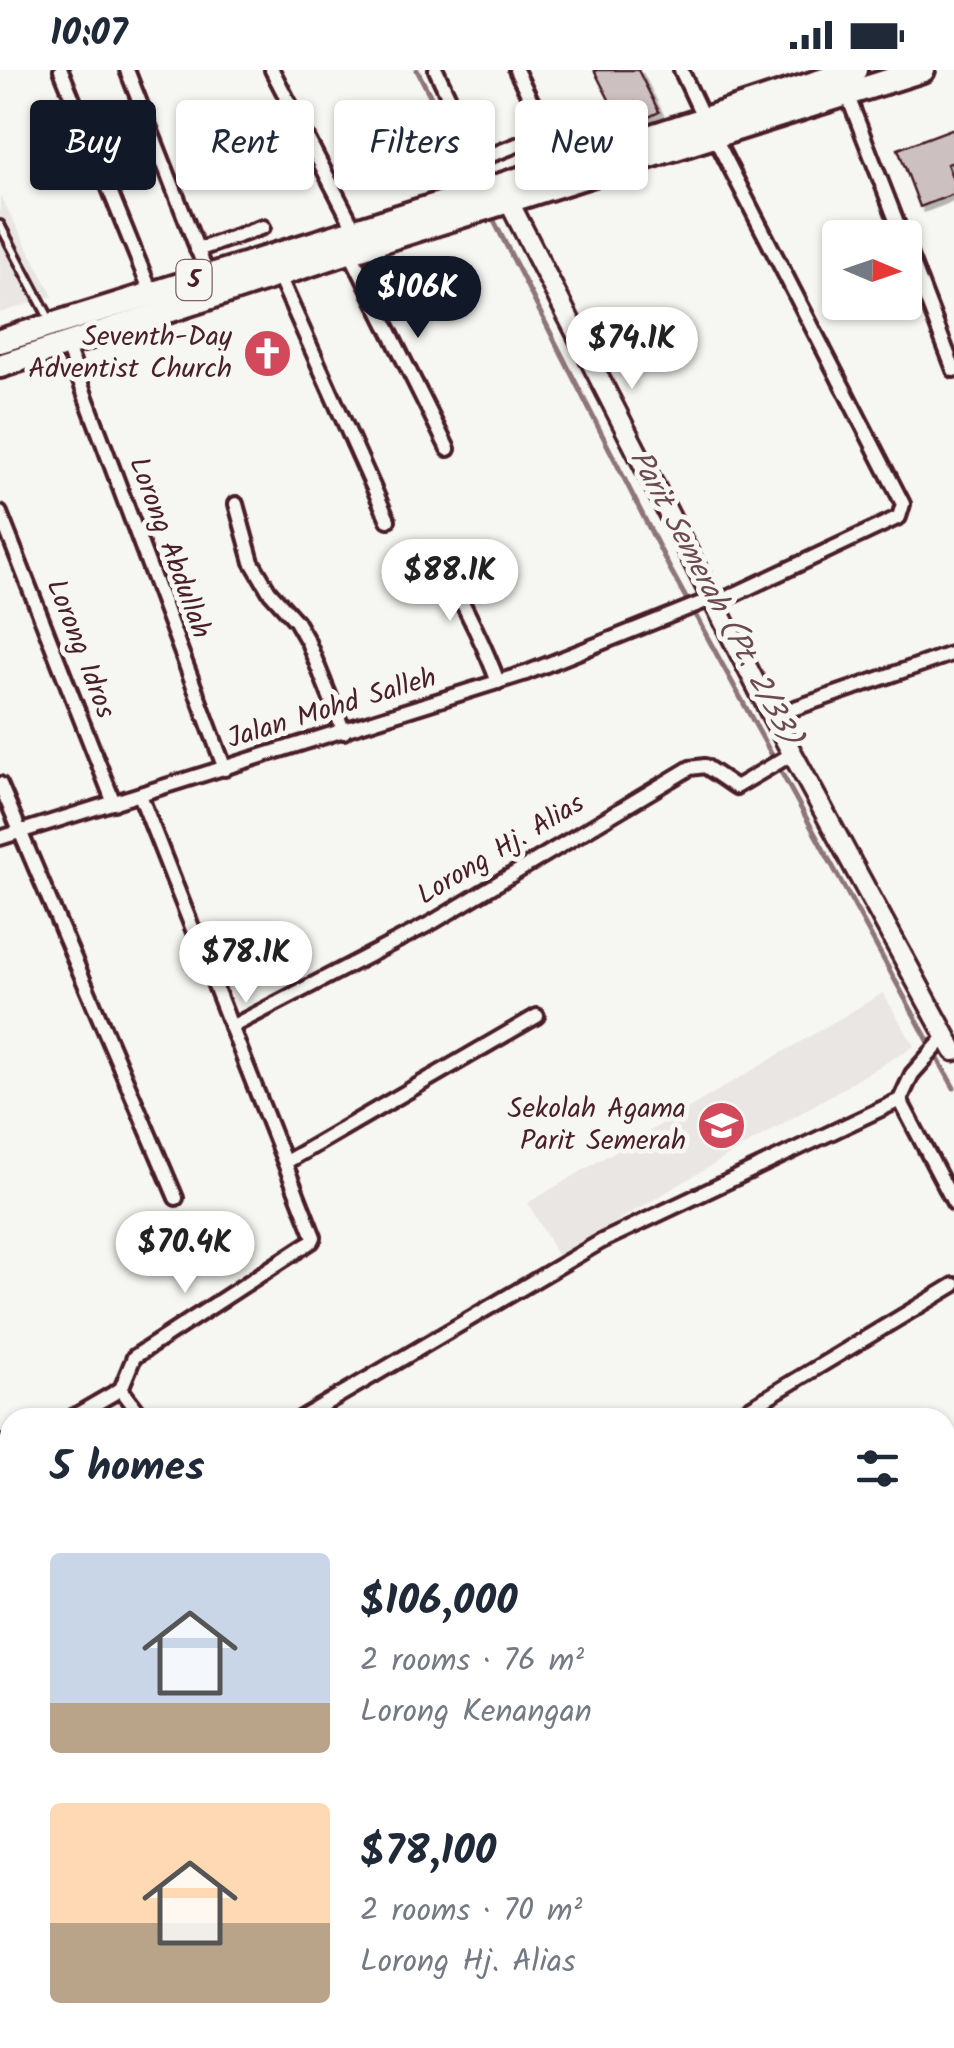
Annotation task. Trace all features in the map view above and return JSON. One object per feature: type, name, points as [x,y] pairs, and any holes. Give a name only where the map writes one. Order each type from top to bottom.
[{"type":"highway","name":"5","points":[[0,341],[151,292],[352,240],[499,195],[709,128],[848,77],[922,70]]},
{"type":"highway","name":"5","points":[[648,143],[709,128]]},
{"type":"highway","name":"5","points":[[499,195],[515,188]]},
{"type":"highway","name":"5","points":[[0,366],[278,274],[352,240]]},
{"type":"main road","points":[[499,195],[707,603],[772,716],[786,758],[949,1035]]},
{"type":"street","points":[[61,70],[151,292]]},
{"type":"street","points":[[127,70],[208,276]]},
{"type":"street","points":[[272,70],[448,449]]},
{"type":"street","points":[[436,70],[479,158],[515,144]]},
{"type":"street","points":[[516,70],[531,100]]},
{"type":"street","points":[[682,70],[709,128]]},
{"type":"street","points":[[848,77],[897,220]]},
{"type":"street","name":"Jalan Mohd Salleh","points":[[0,838],[498,682],[707,603],[900,518],[903,504],[709,128]]},
{"type":"street","points":[[198,250],[264,227]]},
{"type":"street","points":[[278,274],[388,520]]},
{"type":"street","points":[[922,287],[954,370]]},
{"type":"street","name":"Lorong Abdullah","points":[[66,344],[224,769]]},
{"type":"street","points":[[236,504],[252,562],[269,591],[302,631],[344,732]]},
{"type":"street","name":"Lorong Idros","points":[[0,513],[114,803]]},
{"type":"street","points":[[436,551],[478,628],[498,682]]},
{"type":"street","points":[[772,716],[954,653]]},
{"type":"street","name":"Lorong Hj. Alias","points":[[231,1027],[433,922],[690,768],[705,766],[736,787],[786,758]]},
{"type":"street","points":[[0,784],[176,1198]]},
{"type":"street","points":[[89,1408],[122,1389],[134,1358],[313,1239],[140,796]]},
{"type":"street","points":[[286,1162],[537,1016]]},
{"type":"street","points":[[318,1408],[602,1241],[900,1100],[912,1074],[949,1035]]},
{"type":"street","points":[[900,1100],[954,1202]]},
{"type":"street","points":[[750,1408],[954,1285]]},
{"type":"street","points":[[122,1389],[136,1408]]},
{"type":"lane","points":[[0,226],[52,323]]},
{"type":"shaded area","points":[[0,195],[53,296],[0,313]]},
{"type":"shaded area","name":"Sekolah Agama Parit Semerah","points":[[883,993],[914,1046],[558,1256],[528,1203]]},
{"type":"building","points":[[594,70],[638,70],[659,112],[648,117],[648,100],[609,100]]},
{"type":"building","points":[[954,128],[954,162],[947,164],[954,194],[920,207],[898,149]]},
{"type":"waterway","name":"Parit Semerah (Pt. 2/33)","points":[[417,70],[432,100]]},
{"type":"waterway","name":"Parit Semerah (Pt. 2/33)","points":[[491,215],[669,567],[954,1088]]},
{"type":"place","name":"Seventh-Day Adventist Church","points":[[267,353]]},
{"type":"place","name":"Sekolah Agama Parit Semerah","points":[[721,1125]]}]
